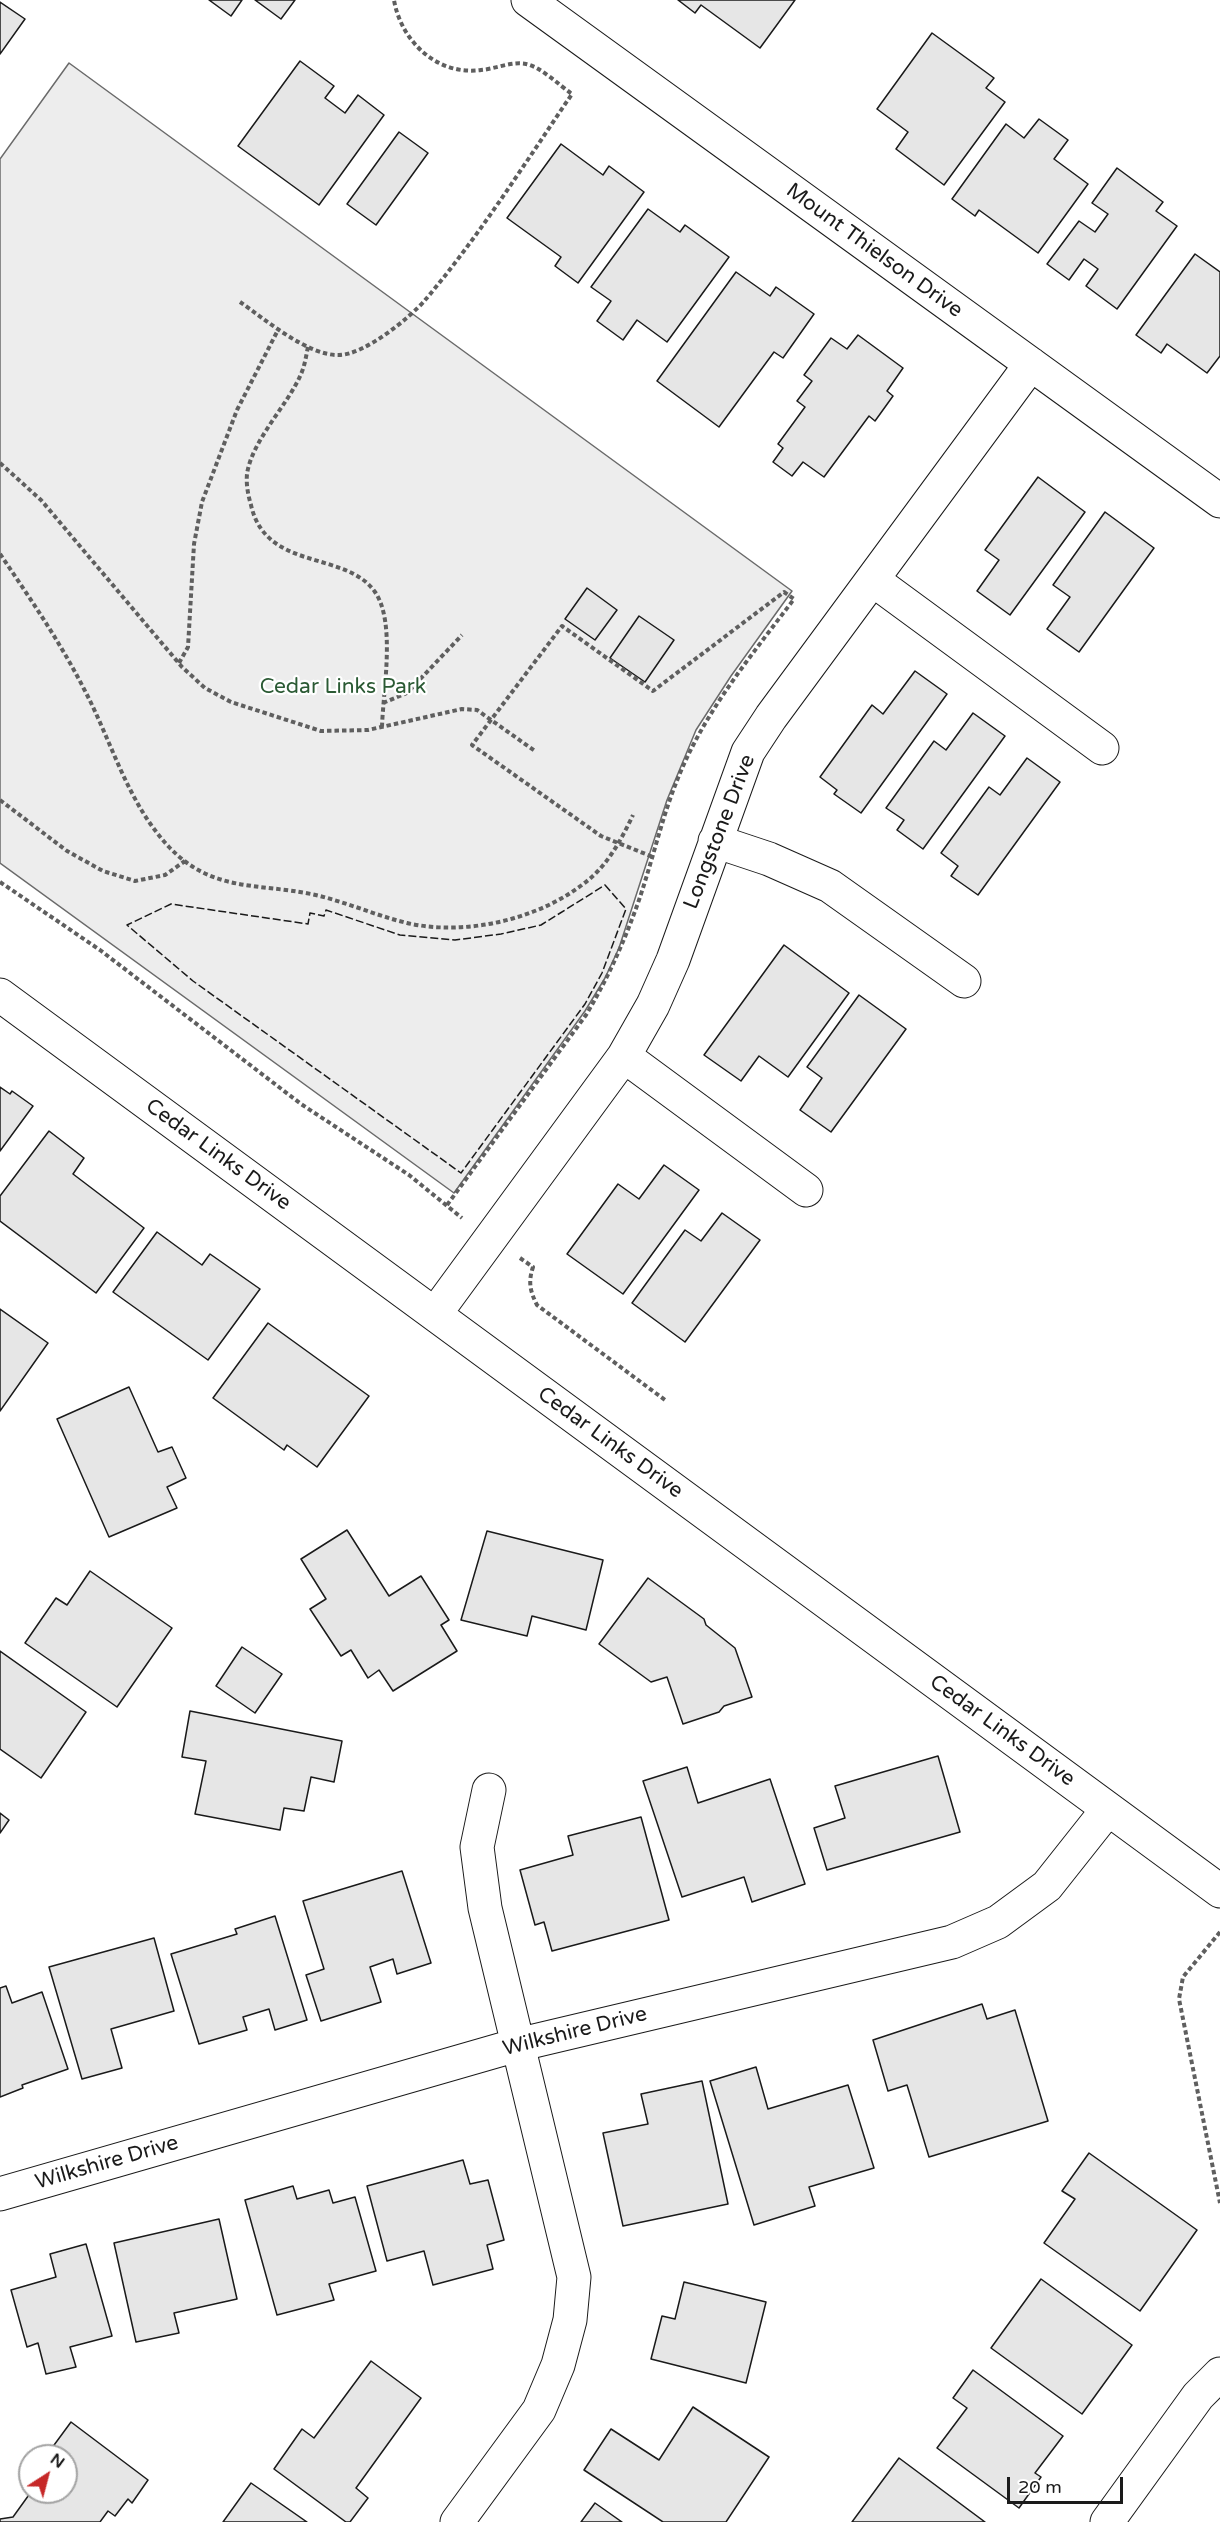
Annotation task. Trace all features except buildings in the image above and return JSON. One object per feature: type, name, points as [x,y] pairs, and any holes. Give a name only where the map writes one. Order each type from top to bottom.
[{"type":"street","name":"Mount Thielson Drive","points":[[528,0],[1220,501]]},
{"type":"street","name":"Longstone Drive","points":[[435,1314],[624,1056],[653,1005],[669,969],[748,752],[771,717],[1031,364]]},
{"type":"street","points":[[873,580],[1102,748]]},
{"type":"street","points":[[715,841],[769,859],[830,886],[964,981]]},
{"type":"street","name":"Cedar Links Drive","points":[[0,995],[1220,1891]]},
{"type":"street","points":[[624,1056],[806,1190]]},
{"type":"street","points":[[457,2522],[539,2410],[558,2365],[570,2320],[574,2277],[485,1908],[477,1847],[489,1790]]},
{"type":"street","name":"Wilkshire Drive","points":[[0,2194],[517,2045],[952,1942],[998,1922],[1047,1886],[1108,1809]]},
{"type":"street","points":[[1107,2522],[1198,2396],[1220,2374]]},
{"type":"path","points":[[240,302],[308,347],[324,354],[342,356],[372,342],[414,312],[496,206],[572,94],[529,64],[517,63],[478,71],[451,69],[426,55],[408,38],[397,15],[394,0]]},
{"type":"path","points":[[179,663],[188,647],[194,544],[202,502],[237,410],[279,328]]},
{"type":"path","points":[[308,347],[302,373],[255,453],[247,472],[247,490],[253,515],[262,531],[275,543],[293,554],[365,581],[375,592],[386,622],[381,727]]},
{"type":"path","points":[[0,463],[41,500],[179,663],[204,688],[231,702],[314,729],[368,730],[462,710],[477,710],[535,751]]},
{"type":"path","points":[[0,554],[85,690],[105,739],[141,809],[170,848],[198,871],[228,884],[276,887],[314,894],[406,923],[467,927],[512,918],[571,892],[594,874],[618,844],[633,815]]},
{"type":"path","points":[[447,1205],[586,1015],[600,992],[616,962],[653,857],[678,778],[705,723],[722,695],[794,599],[784,592],[653,691],[562,626],[472,745],[574,819],[618,844],[653,857]]},
{"type":"path","points":[[383,703],[406,693],[462,635]]},
{"type":"path","points":[[0,800],[67,851],[103,871],[135,881],[165,875],[186,861]]},
{"type":"path","points":[[0,882],[100,950],[269,1081],[401,1169],[491,1238],[534,1267],[529,1279],[530,1292],[537,1305],[665,1400]]},
{"type":"path","points":[[1220,1932],[1183,1977],[1179,1999],[1220,2203]]},
{"type":"shaded area","name":"Cedar Links Park","points":[[69,63],[792,591],[731,676],[696,730],[667,800],[619,948],[605,978],[585,1011],[454,1193],[0,863],[0,159]]},
{"type":"fence","points":[[605,885],[626,909],[602,973],[585,1004],[461,1173],[193,981],[127,925],[171,904],[308,924],[310,913],[324,916],[326,910],[400,935],[455,940],[501,934],[541,925],[605,885]]}]
